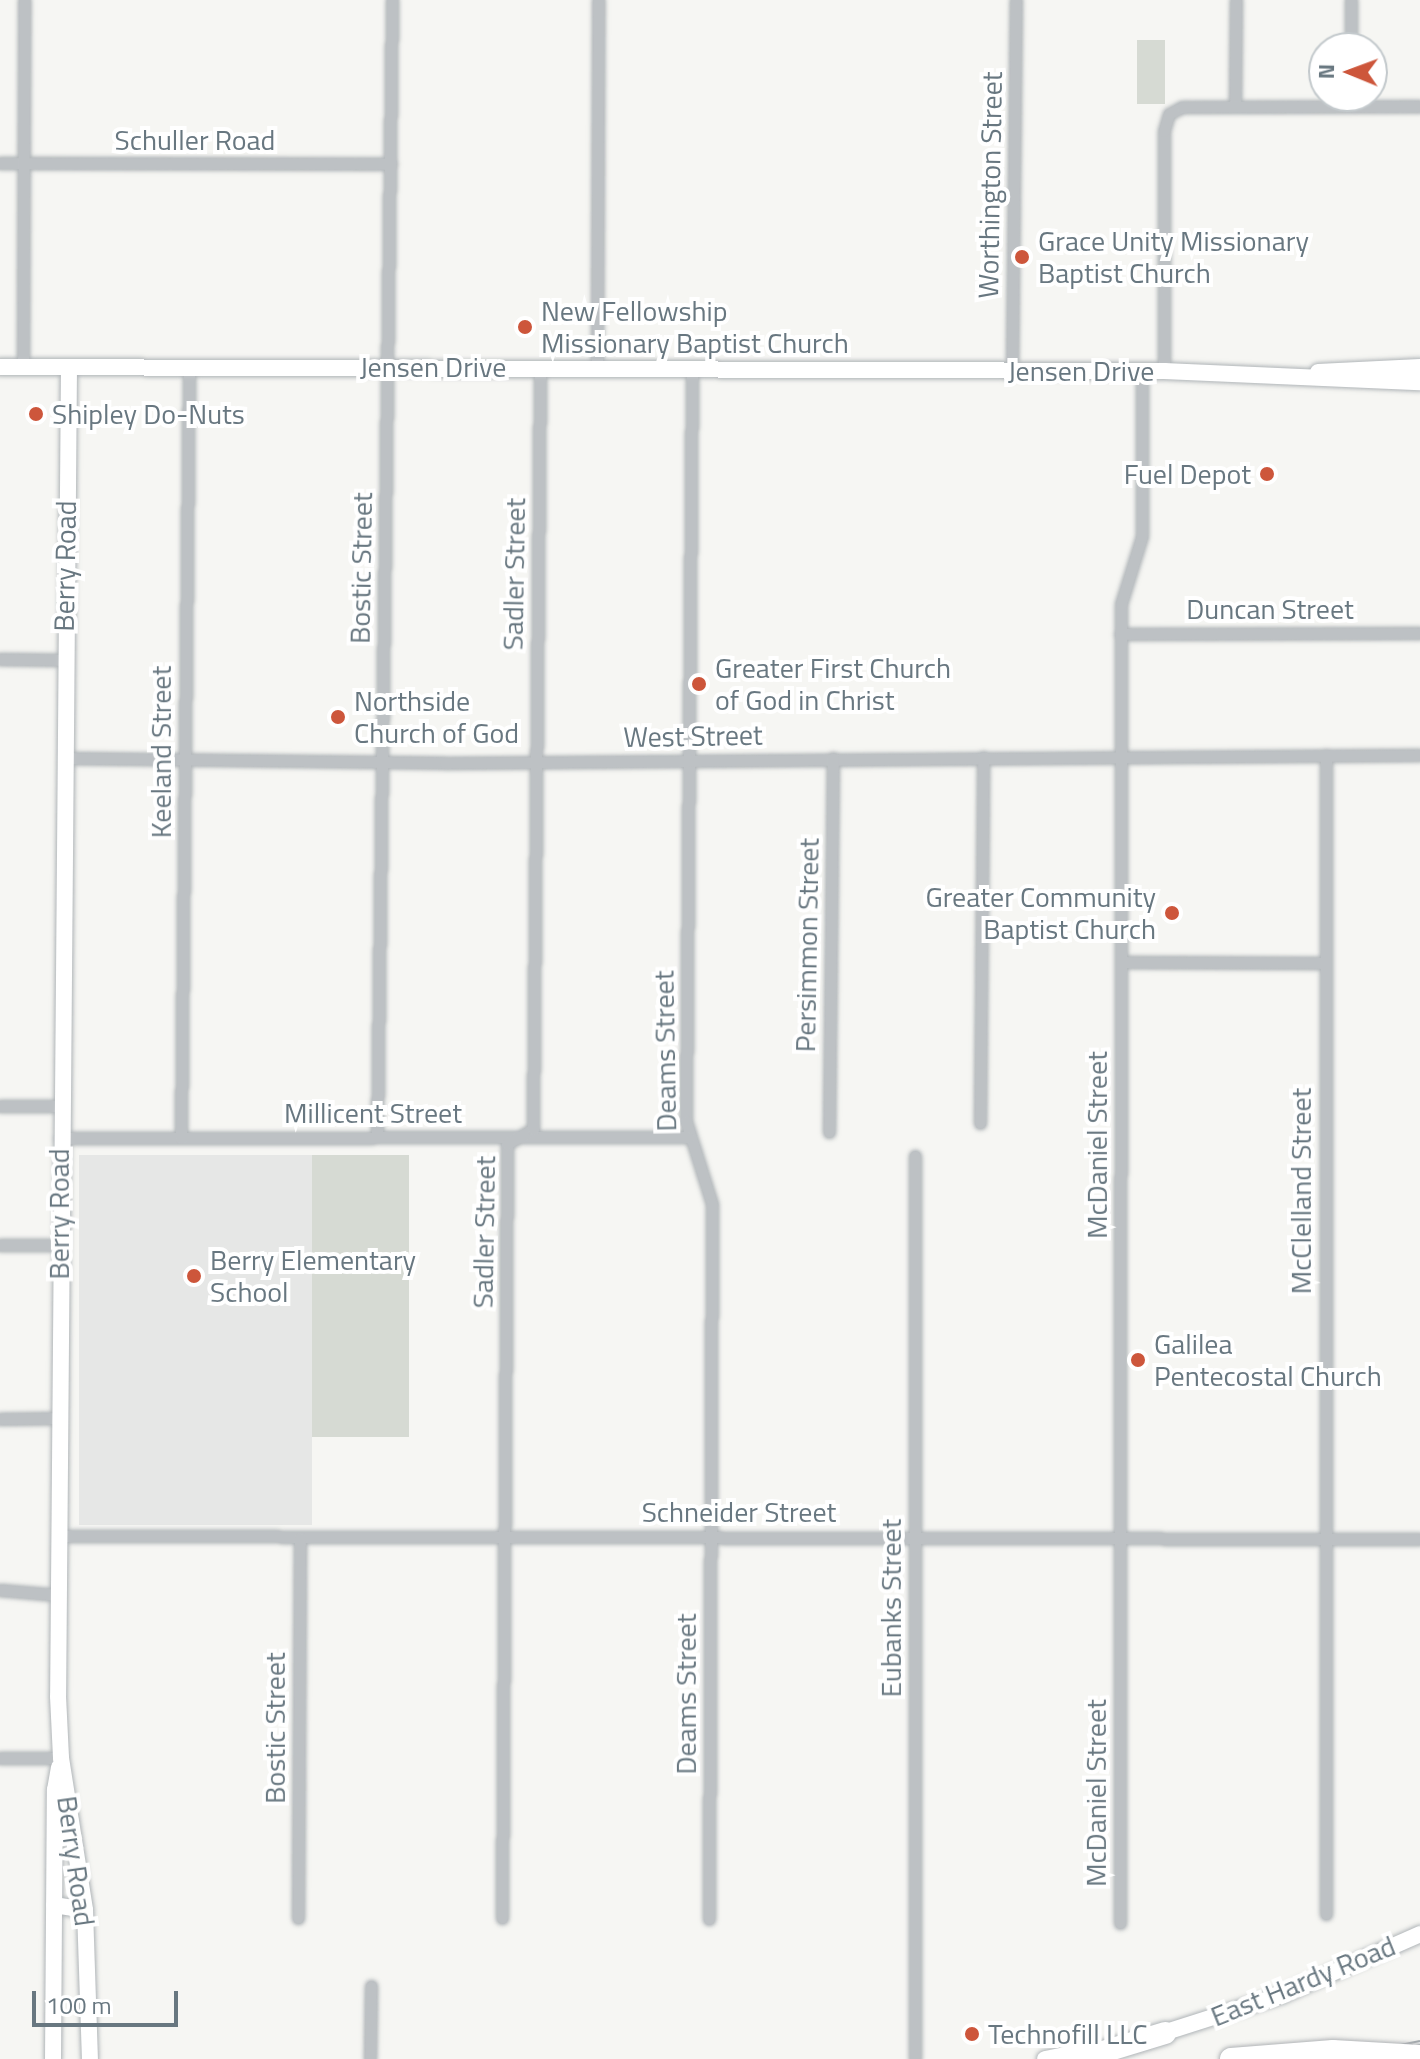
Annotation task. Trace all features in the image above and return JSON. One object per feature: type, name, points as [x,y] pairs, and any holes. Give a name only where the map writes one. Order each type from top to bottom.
[{"type":"highway","points":[[1080,2059],[1165,2033]]},
{"type":"highway","points":[[1231,2059],[1333,2051],[1420,2056]]},
{"type":"main road","name":"Jensen Drive","points":[[0,367],[597,367],[1297,374],[1375,374],[1420,367]]},
{"type":"main road","name":"Berry Road","points":[[69,367],[59,1106],[57,1536],[61,1758],[85,1910],[90,2059]]},
{"type":"main road","name":"Jensen Drive","points":[[1375,374],[1420,382]]},
{"type":"main road","points":[[53,2059],[55,1790],[61,1758]]},
{"type":"main road","points":[[54,1905],[85,1910]]},
{"type":"main road","name":"East Hardy Road","points":[[1045,2059],[1165,2033],[1282,1995],[1420,1934]]},
{"type":"street","points":[[23,366],[24,0]]},
{"type":"street","name":"Bostic Street","points":[[377,1136],[392,0]]},
{"type":"street","points":[[597,367],[598,0]]},
{"type":"street","name":"Worthington Street","points":[[1012,370],[1016,0]]},
{"type":"street","points":[[1235,106],[1236,0]]},
{"type":"street","points":[[1351,0],[1351,32]]},
{"type":"street","points":[[1164,371],[1164,131],[1169,114],[1182,107],[1308,103]]},
{"type":"street","points":[[1388,104],[1420,106]]},
{"type":"street","name":"Schuller Road","points":[[0,163],[391,164]]},
{"type":"street","name":"Keeland Street","points":[[181,1138],[189,367]]},
{"type":"street","name":"Sadler Street","points":[[502,1918],[507,1144],[533,1129],[540,368]]},
{"type":"street","name":"Deams Street","points":[[692,370],[688,1137],[712,1204],[709,1919]]},
{"type":"street","name":"McDaniel Street","points":[[1120,1923],[1120,634],[1124,588],[1142,536],[1142,371]]},
{"type":"street","name":"Duncan Street","points":[[1120,634],[1420,633]]},
{"type":"street","points":[[0,659],[64,660]]},
{"type":"street","name":"McClelland Street","points":[[1326,755],[1326,1914]]},
{"type":"street","name":"West Street","points":[[63,758],[689,762],[833,758],[1420,755]]},
{"type":"street","points":[[980,1123],[983,757]]},
{"type":"street","name":"Persimmon Street","points":[[829,1132],[833,758]]},
{"type":"street","points":[[1122,962],[1325,963]]},
{"type":"street","points":[[0,1106],[59,1106]]},
{"type":"street","name":"Millicent Street","points":[[59,1138],[688,1137]]},
{"type":"street","name":"Eubanks Street","points":[[915,1156],[915,2059]]},
{"type":"street","points":[[0,1245],[59,1245]]},
{"type":"street","points":[[0,1419],[58,1418]]},
{"type":"street","name":"Schneider Street","points":[[57,1536],[1420,1539]]},
{"type":"street","name":"Bostic Street","points":[[298,1918],[300,1538]]},
{"type":"street","points":[[0,1590],[58,1595]]},
{"type":"street","points":[[0,1758],[61,1758]]},
{"type":"street","points":[[370,2059],[371,1986]]},
{"type":"shaded area","points":[[1137,40],[1165,40],[1165,104],[1137,104]]},
{"type":"shaded area","name":"Berry Elementary School","points":[[79,1155],[312,1155],[312,1525],[79,1525]]},
{"type":"shaded area","points":[[312,1155],[409,1155],[409,1437],[312,1437]]},
{"type":"railway","points":[[1342,2059],[1420,2043]]},
{"type":"place","name":"Grace Unity Missionary Baptist Church","points":[[1022,257]]},
{"type":"place","name":"New Fellowship Missionary Baptist Church","points":[[525,327]]},
{"type":"place","name":"Shipley Do-Nuts","points":[[36,414]]},
{"type":"place","name":"Fuel Depot","points":[[1267,474]]},
{"type":"place","name":"Greater First Church of God in Christ","points":[[699,684]]},
{"type":"place","name":"Northside Church of God","points":[[338,717]]},
{"type":"place","name":"Greater Community Baptist Church","points":[[1172,913]]},
{"type":"place","name":"Berry Elementary School","points":[[194,1276]]},
{"type":"place","name":"Galilea Pentecostal Church","points":[[1138,1360]]},
{"type":"place","name":"Technofill LLC","points":[[972,2034]]}]
